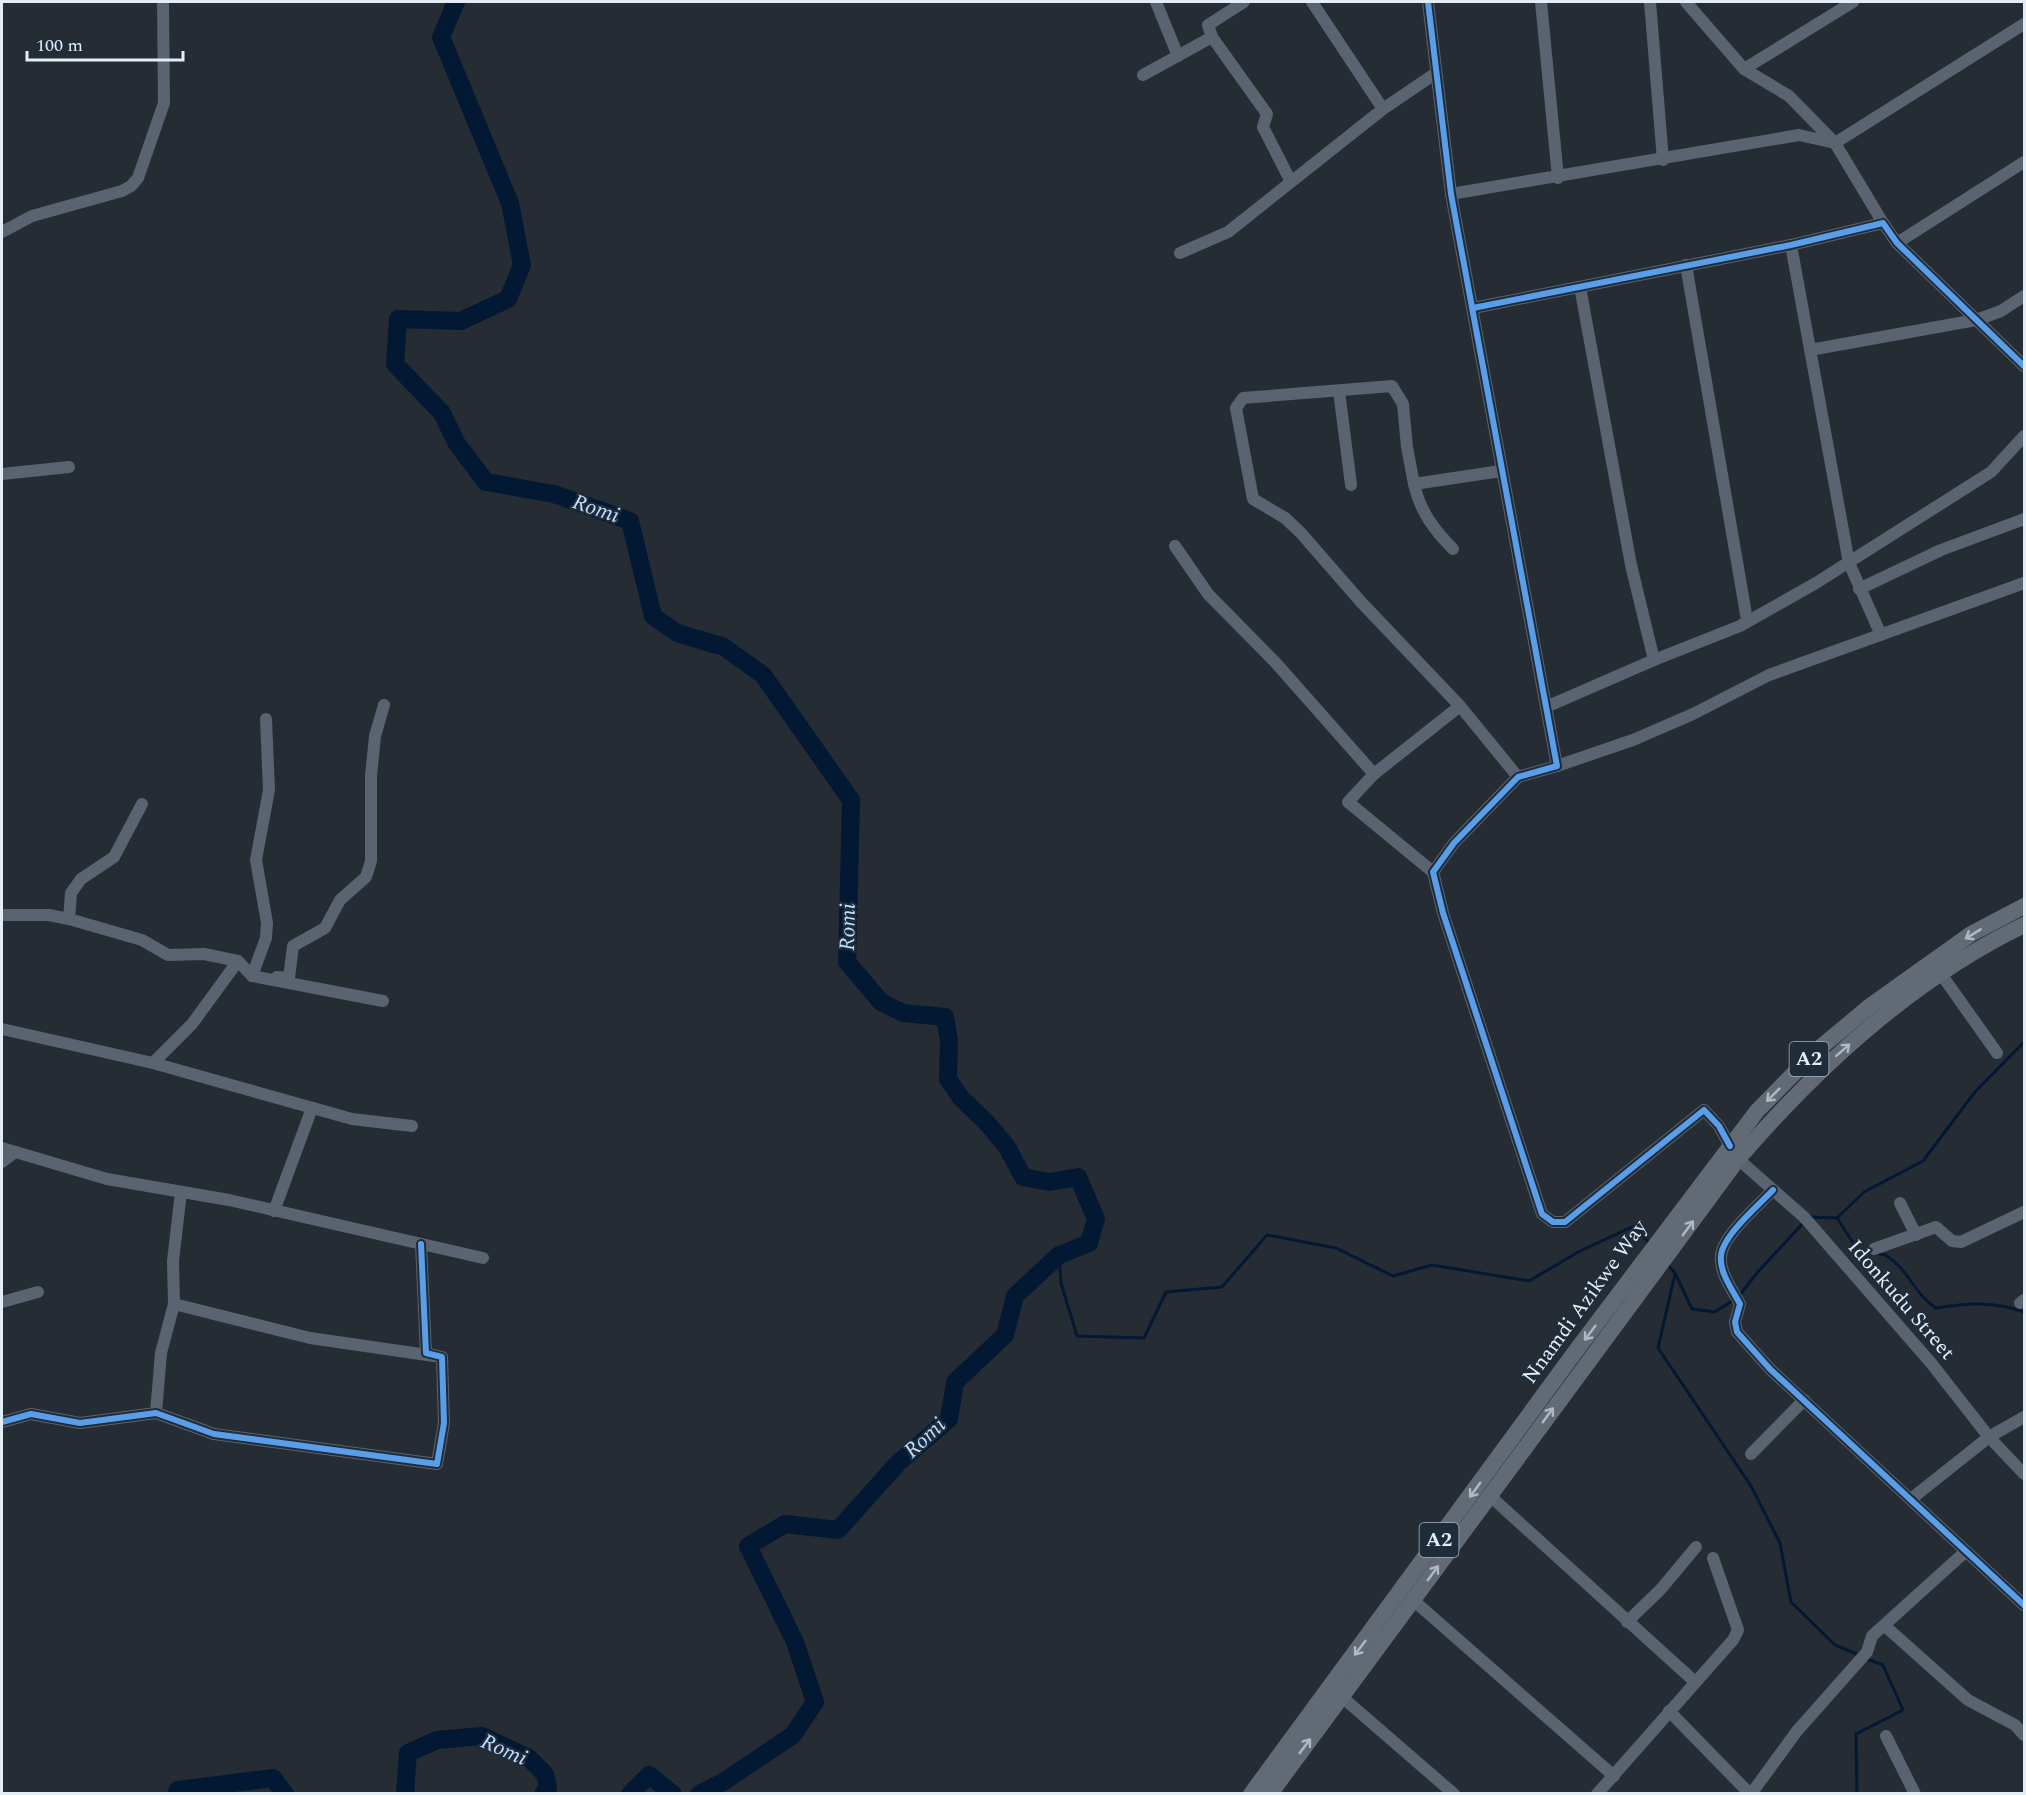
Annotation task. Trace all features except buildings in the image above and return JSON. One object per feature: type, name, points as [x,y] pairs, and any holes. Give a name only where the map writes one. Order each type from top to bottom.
[{"type":"highway","name":"Nnamdi Azikwe Way","points":[[1273,1792],[1490,1495],[1734,1153],[1757,1111],[1815,1052],[1870,1006],[1971,934],[2025,906]]},
{"type":"highway","name":"Nnamdi Azikwe Way","points":[[1251,1794],[1734,1153],[1820,1071],[1887,1013],[1941,974],[2025,924]]},
{"type":"street","points":[[2,232],[32,216],[122,191],[138,178],[164,103],[164,2]]},
{"type":"street","points":[[1156,2],[1178,56]]},
{"type":"street","points":[[1244,2],[1208,25],[1212,37],[1267,114],[1263,127],[1289,178],[1294,179]]},
{"type":"street","points":[[1312,2],[1383,109]]},
{"type":"street","points":[[1428,2],[1451,194],[1557,766]]},
{"type":"street","points":[[1541,2],[1558,178]]},
{"type":"street","points":[[1650,2],[1663,160]]},
{"type":"street","points":[[1686,2],[1744,69],[1789,96],[1835,143],[1897,243],[2025,366]]},
{"type":"street","points":[[1744,69],[1853,2]]},
{"type":"street","points":[[1451,194],[1558,178],[1799,135],[1835,143],[2025,24]]},
{"type":"street","points":[[1143,75],[1212,37]]},
{"type":"street","points":[[1180,253],[1228,231],[1383,109],[1436,73]]},
{"type":"street","points":[[1897,243],[2025,162]]},
{"type":"street","points":[[1473,308],[1791,246],[1883,223]]},
{"type":"street","points":[[1791,246],[1849,563],[1881,635]]},
{"type":"street","points":[[1686,266],[1747,620]]},
{"type":"street","points":[[1580,287],[1631,565],[1654,660]]},
{"type":"street","points":[[1810,350],[1976,320],[2001,311],[2025,296]]},
{"type":"street","points":[[1453,549],[1418,504],[1407,447],[1403,404],[1392,386],[1243,398],[1238,401],[1236,408],[1253,499],[1285,518],[1300,532],[1361,602],[1460,706],[1518,777]]},
{"type":"street","points":[[1339,391],[1351,485]]},
{"type":"street","points":[[1546,707],[1740,626],[1849,563],[1991,472],[2024,440]]},
{"type":"street","points":[[2,474],[69,467]]},
{"type":"street","points":[[1414,484],[1502,471]]},
{"type":"street","points":[[1859,589],[1941,550],[2025,519]]},
{"type":"street","points":[[1175,546],[1208,594],[1275,662],[1374,774]]},
{"type":"street","points":[[1460,706],[1374,774],[1348,802],[1433,872],[1454,843],[1518,777],[1633,740],[1693,714],[1769,675],[2025,583]]},
{"type":"street","points":[[252,976],[290,978],[293,946],[325,928],[340,900],[358,887],[366,877],[371,861],[371,776],[375,736],[384,705]]},
{"type":"street","points":[[252,976],[266,938],[267,923],[256,860],[269,790],[266,719]]},
{"type":"street","points":[[69,919],[71,893],[81,879],[114,857],[142,804]]},
{"type":"street","name":"Idonkudu Street","points":[[1433,872],[1443,913],[1542,1214],[1553,1222],[1565,1222],[1704,1110],[1719,1126],[1734,1153],[1807,1220],[1931,1364],[1989,1437],[2025,1474]]},
{"type":"street","points":[[2,915],[49,915],[69,919],[142,940],[168,955],[204,954],[238,961],[252,976],[383,1001]]},
{"type":"street","points":[[153,1063],[192,1024],[238,961]]},
{"type":"street","points":[[1941,974],[1997,1053]]},
{"type":"street","points":[[3,1034],[153,1063],[352,1119],[412,1126]]},
{"type":"street","points":[[274,1211],[312,1108]]},
{"type":"street","points":[[2,1148],[107,1179],[274,1211],[483,1258]]},
{"type":"street","points":[[2,1162],[15,1152]]},
{"type":"street","points":[[1773,1190],[1723,1244],[1720,1258],[1740,1311],[1735,1322],[1737,1332],[1804,1400],[1965,1552],[2025,1605]]},
{"type":"street","points":[[156,1413],[161,1353],[174,1304],[173,1261],[181,1192]]},
{"type":"street","points":[[1900,1203],[1916,1235]]},
{"type":"street","points":[[1874,1249],[1936,1227],[1952,1241],[1961,1242],[2025,1212]]},
{"type":"street","points":[[421,1244],[426,1353],[442,1357]]},
{"type":"street","points":[[2,1302],[38,1292]]},
{"type":"street","points":[[174,1304],[310,1338],[442,1357]]},
{"type":"street","points":[[2,1422],[32,1414],[81,1423],[156,1413],[214,1434],[437,1464],[444,1423],[442,1357]]},
{"type":"street","points":[[1751,1454],[1804,1400]]},
{"type":"street","points":[[1911,1499],[1989,1437],[2025,1417]]},
{"type":"street","points":[[1490,1495],[1694,1681]]},
{"type":"street","points":[[1627,1622],[1661,1589],[1696,1547]]},
{"type":"street","points":[[1669,1711],[1750,1794],[1797,1731],[1867,1652],[1872,1636],[1965,1552]]},
{"type":"street","points":[[1598,1794],[1694,1681],[1733,1640],[1738,1630],[1713,1558]]},
{"type":"street","points":[[1413,1600],[1614,1776]]},
{"type":"street","points":[[1885,1626],[1968,1700],[2015,1725],[2025,1735]]},
{"type":"street","points":[[1342,1697],[1454,1794]]},
{"type":"street","points":[[1886,1736],[1915,1794]]},
{"type":"waterway","name":"Romi","points":[[456,2],[441,37],[510,203],[522,265],[508,299],[461,321],[398,319],[395,364],[442,413],[457,444],[486,482],[554,494],[630,521],[653,616],[677,633],[724,647],[763,675],[851,800],[847,962],[881,1002],[903,1013],[945,1017],[949,1040],[948,1079],[961,1098],[987,1123],[1007,1147],[1023,1177],[1049,1182],[1078,1177],[1096,1219],[1089,1243],[1059,1255],[1015,1296],[1005,1335],[955,1382],[949,1419],[898,1463],[838,1530],[785,1524],[748,1546],[795,1642],[815,1702],[793,1735],[723,1782],[699,1794]]},
{"type":"waterway","points":[[1837,1218],[1864,1192],[1923,1161],[1975,1092],[2024,1042]]},
{"type":"waterway","points":[[1809,1217],[1837,1218],[1859,1252],[1877,1253],[1894,1261],[1922,1296],[1936,1308],[1981,1304],[2013,1308],[2024,1312]]},
{"type":"waterway","points":[[1740,1295],[1756,1274],[1805,1221]]},
{"type":"waterway","points":[[1059,1255],[1061,1283],[1077,1336],[1144,1338],[1166,1292],[1222,1287],[1267,1235],[1336,1248],[1393,1276],[1432,1265],[1529,1281],[1580,1251],[1634,1226],[1650,1244]]},
{"type":"waterway","points":[[1668,1265],[1675,1273],[1692,1309],[1715,1312],[1735,1299]]},
{"type":"waterway","points":[[1675,1274],[1658,1348],[1751,1486],[1780,1543],[1791,1602],[1835,1645],[1859,1655]]},
{"type":"waterway","points":[[1857,1794],[1856,1734],[1903,1710],[1883,1665],[1867,1659]]},
{"type":"waterway","name":"Romi","points":[[405,1794],[408,1753],[437,1740],[482,1736],[529,1758],[545,1774],[548,1788],[543,1794]]},
{"type":"waterway","name":"Romi","points":[[630,1794],[649,1775],[673,1794]]},
{"type":"waterway","name":"Romi","points":[[176,1794],[178,1790],[273,1778],[285,1794]]},
{"type":"cycle path","points":[[1428,2],[1451,194],[1557,766],[1518,777],[1454,843],[1433,872],[1443,913],[1542,1214],[1553,1222],[1565,1222],[1704,1110],[1719,1126],[1730,1146]]},
{"type":"cycle path","points":[[1473,308],[1791,245],[1883,223],[1897,243],[2024,366]]},
{"type":"cycle path","points":[[1773,1190],[1734,1230],[1723,1248],[1722,1268],[1740,1304],[1735,1322],[1737,1332],[1770,1369],[2024,1605]]},
{"type":"cycle path","points":[[2,1422],[31,1414],[80,1423],[156,1413],[214,1434],[437,1464],[444,1423],[442,1357],[426,1353],[421,1244]]}]
